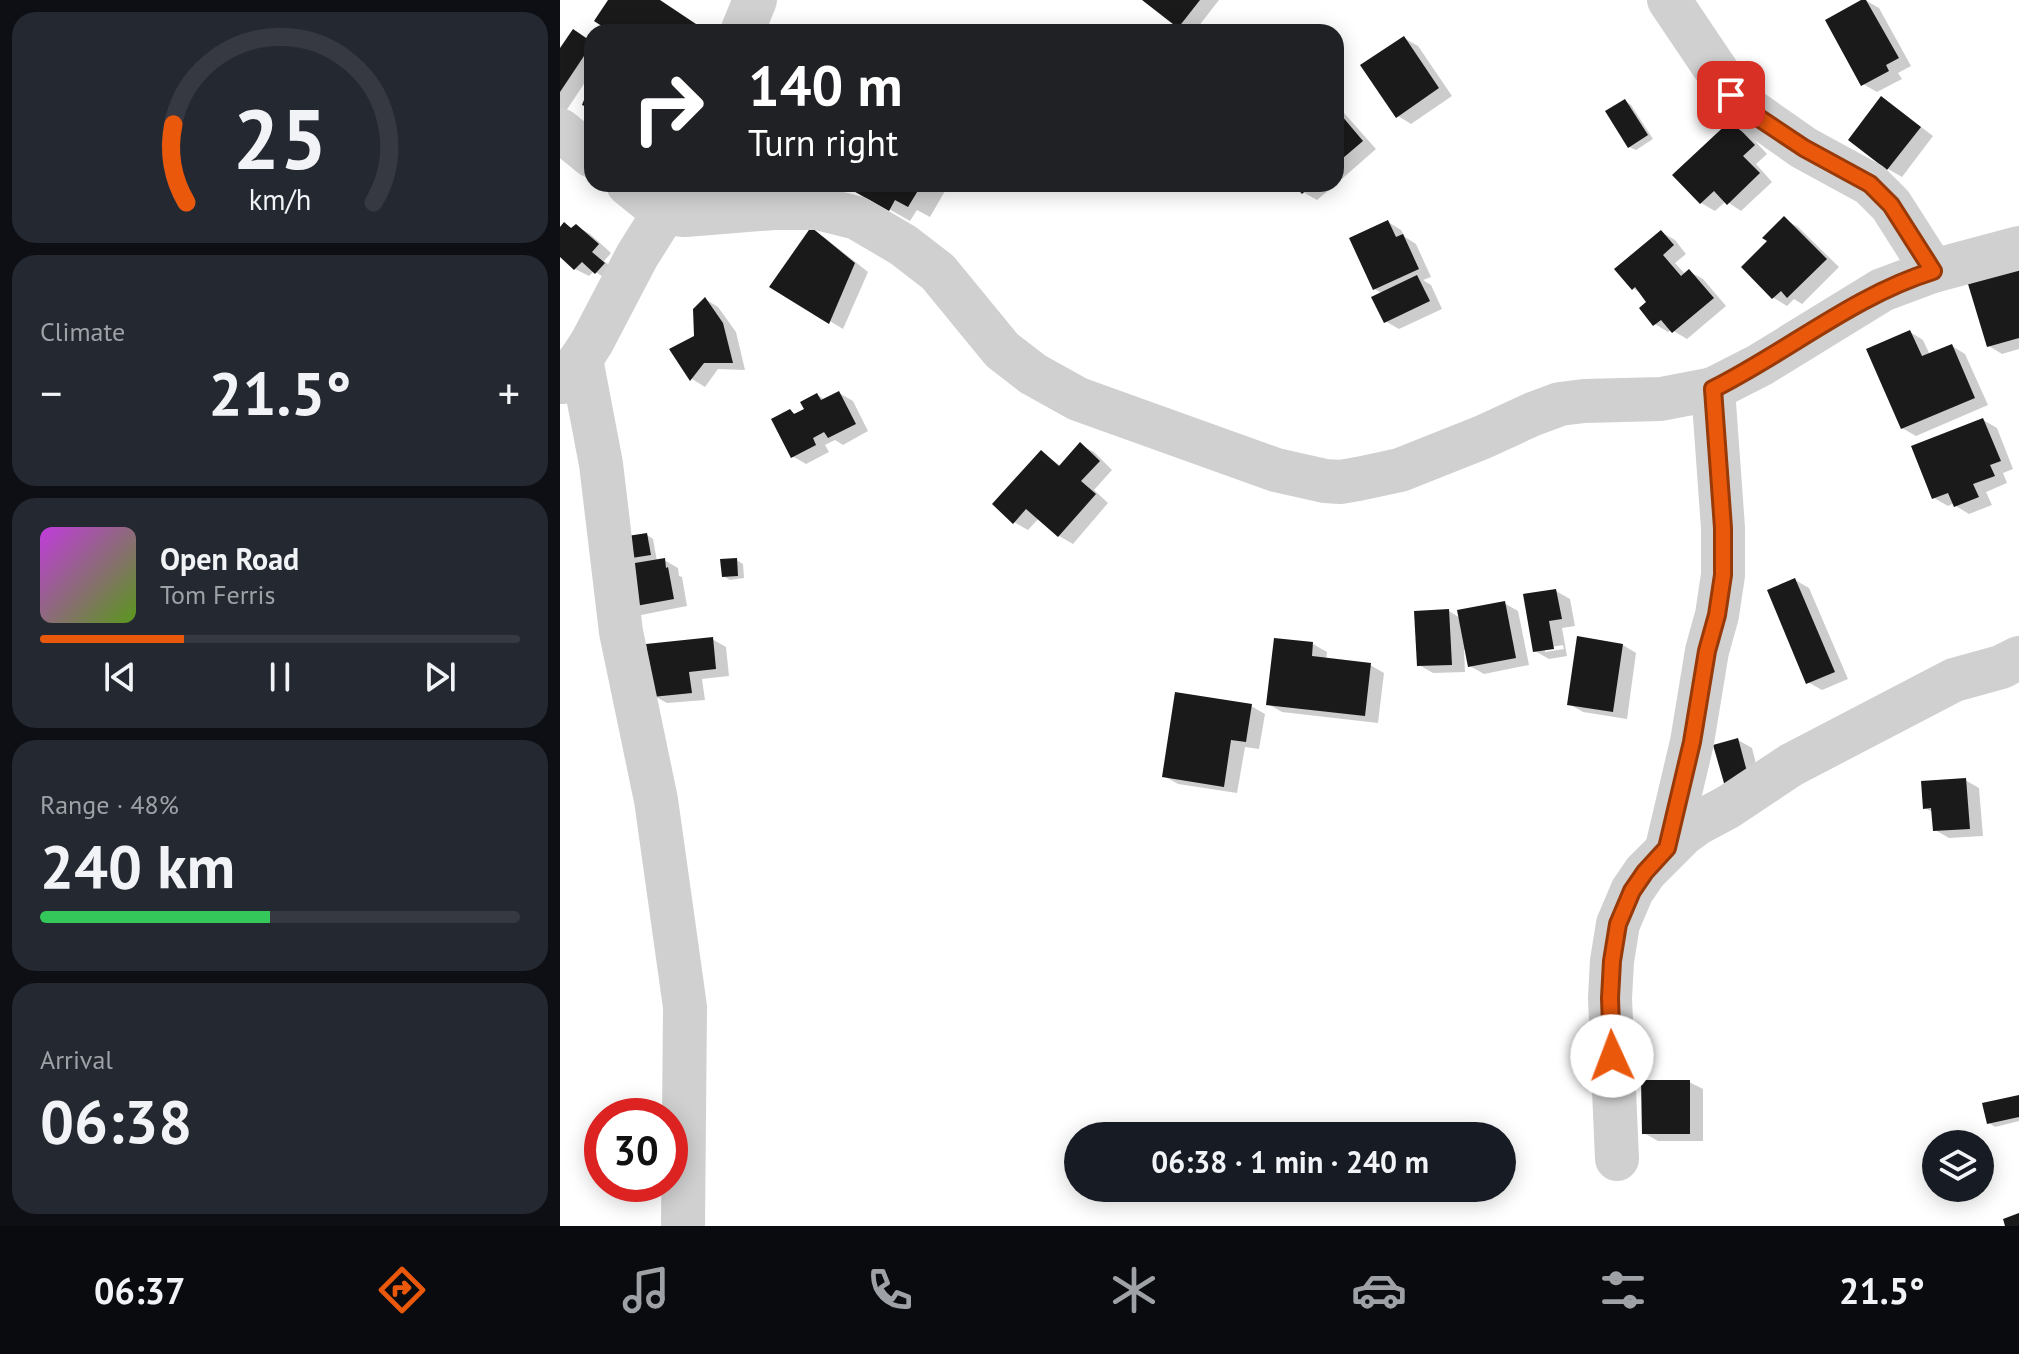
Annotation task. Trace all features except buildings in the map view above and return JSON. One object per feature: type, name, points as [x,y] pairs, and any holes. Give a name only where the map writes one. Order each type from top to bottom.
[{"type":"street","points":[[745,24],[755,0]]},
{"type":"street","points":[[1669,0],[1737,101],[1804,148],[1870,184],[1891,205],[1933,271]]},
{"type":"street","points":[[560,130],[584,150]]},
{"type":"street","points":[[683,1226],[685,1007],[656,800],[621,632],[601,464],[570,371],[592,342],[670,198],[685,215],[817,208],[857,218],[903,245],[938,272],[1002,350],[1049,384],[1078,399],[1261,465],[1340,482],[1400,470],[1560,404],[1661,399],[1713,389],[1760,365],[1882,290],[1933,271],[2019,248]]},
{"type":"street","points":[[1667,848],[1692,742],[1723,575],[1723,528],[1713,389]]},
{"type":"street","points":[[1617,1159],[1610,998],[1612,961],[1618,924],[1632,891],[1645,872],[1667,848],[1698,823],[1791,765],[1954,680],[2001,667],[2019,658]]},
{"type":"route","points":[[1612,1056],[1610,998],[1618,924],[1632,891],[1667,848],[1717,615],[1723,575],[1723,528],[1713,389],[1760,365],[1882,290],[1933,271],[1891,205],[1870,184],[1804,148],[1744,108],[1731,95]]}]
